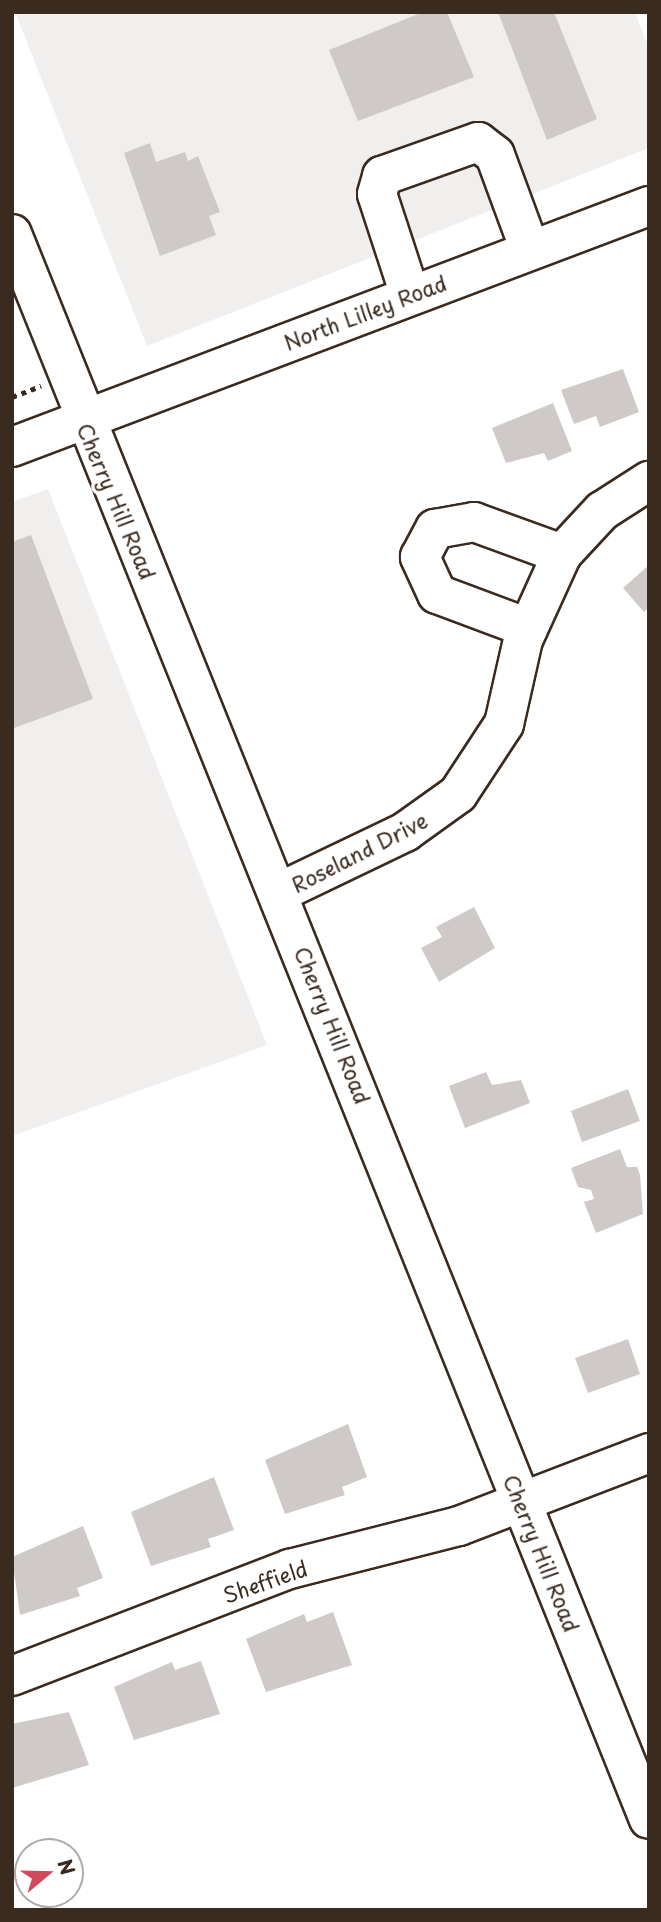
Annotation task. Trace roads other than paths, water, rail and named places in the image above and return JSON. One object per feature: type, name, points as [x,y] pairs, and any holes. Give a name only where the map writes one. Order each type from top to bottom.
[{"type":"street","points":[[410,295],[377,194],[382,176],[478,142],[495,155],[530,250]]},
{"type":"street","name":"North Lilley Road","points":[[12,447],[649,206]]},
{"type":"street","name":"Cherry Hill Road","points":[[12,234],[83,420],[280,892],[649,1819]]},
{"type":"street","name":"Roseland Drive","points":[[280,892],[405,832],[458,794],[504,724],[528,628],[562,554],[602,511],[649,481]]},
{"type":"street","points":[[528,628],[437,594],[420,557],[435,529],[474,522],[562,554]]},
{"type":"street","name":"Sheffield","points":[[12,1676],[290,1569],[411,1541],[649,1452]]}]
